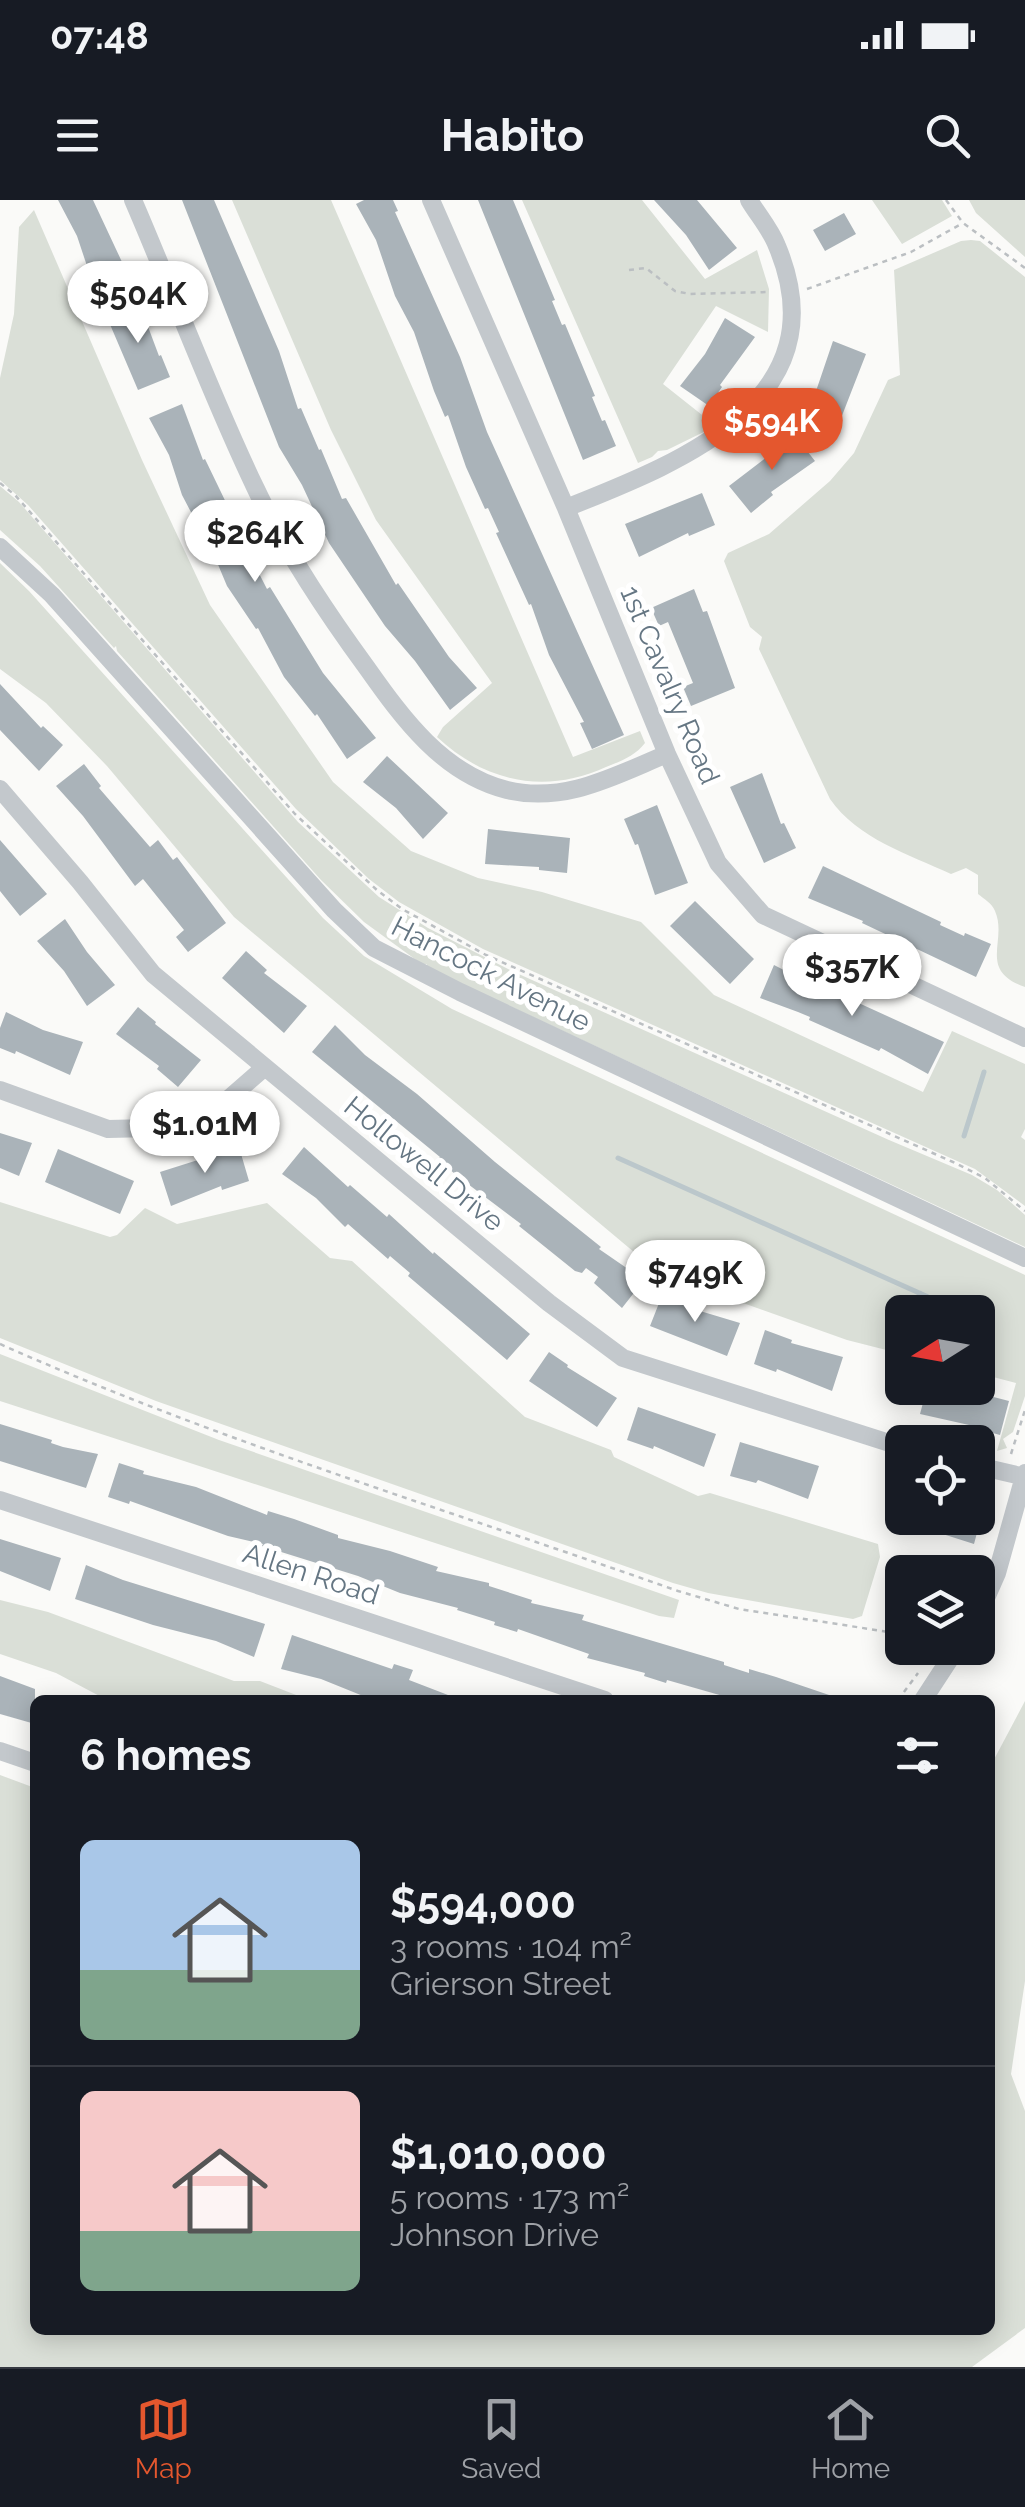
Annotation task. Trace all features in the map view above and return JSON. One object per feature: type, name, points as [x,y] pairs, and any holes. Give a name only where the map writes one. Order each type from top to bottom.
[{"type":"street","points":[[133,200],[256,490],[329,616],[409,728],[457,768],[507,790],[553,794],[597,784],[667,754]]},
{"type":"street","name":"1st Cavalry Road","points":[[431,200],[566,508],[667,754],[718,863],[764,915],[1025,1038]]},
{"type":"street","points":[[566,508],[703,447],[748,413],[781,366],[791,322],[789,291],[777,245],[748,200]]},
{"type":"street","name":"Hancock Avenue","points":[[0,547],[52,595],[321,895],[374,948],[1025,1258]]},
{"type":"street","name":"Hollowell Drive","points":[[0,789],[153,974],[549,1302],[623,1358],[885,1443]]},
{"type":"street","points":[[0,1090],[108,1129],[150,1128],[195,1121],[266,1068]]},
{"type":"street","points":[[995,1470],[1025,1476],[995,1579]]},
{"type":"street","name":"Allen Road","points":[[0,1500],[590,1695]]},
{"type":"street","points":[[925,1695],[946,1665]]},
{"type":"street","points":[[0,1752],[30,1762]]},
{"type":"path","points":[[946,200],[964,223],[1025,268]]},
{"type":"path","points":[[0,483],[15,495],[295,814],[390,900],[486,954],[953,1162],[985,1178],[1025,1211]]},
{"type":"path","points":[[0,1344],[60,1371],[236,1437],[678,1592],[740,1609],[885,1631]]},
{"type":"shaded area","points":[[232,200],[331,200],[573,757],[640,731],[645,743],[632,755],[583,776],[538,782],[495,774],[475,765],[437,737],[492,683],[376,520],[331,430]]},
{"type":"shaded area","points":[[522,200],[642,200],[705,279],[757,250],[769,289],[768,332],[716,306],[663,384],[716,426],[638,463]]},
{"type":"shaded area","points":[[872,200],[942,200],[952,216],[902,244]]},
{"type":"shaded area","points":[[969,200],[1025,200],[1025,257],[976,213]]},
{"type":"shaded area","points":[[34,210],[142,460],[210,605],[333,782],[411,851],[478,878],[542,892],[641,922],[714,995],[923,1092],[952,1031],[1025,1064],[1025,1129],[1021,1137],[1025,1140],[1025,1206],[975,1169],[483,949],[399,902],[369,879],[296,809],[28,505],[0,480],[0,378],[14,314],[19,227]]},
{"type":"shaded area","points":[[971,240],[980,241],[1025,277],[1025,987],[1010,980],[998,963],[998,922],[992,906],[978,894],[978,875],[966,868],[951,874],[885,844],[855,825],[830,799],[759,649],[762,637],[750,627],[724,561],[728,553],[769,534],[830,481],[854,453],[888,380],[900,375],[894,270]]},
{"type":"shaded area","points":[[0,486],[19,502],[298,822],[379,897],[428,928],[512,971],[972,1175],[997,1190],[1025,1215],[1025,1247],[426,967],[427,964],[423,965],[364,922],[321,880],[116,646],[0,530]]},
{"type":"shaded area","points":[[0,563],[323,918],[364,956],[452,1009],[1025,1275],[1025,1396],[1013,1432],[1003,1439],[1007,1448],[997,1451],[1016,1383],[995,1377],[995,1295],[885,1295],[885,1350],[847,1340],[659,1273],[234,917],[107,766],[46,703],[0,669]]},
{"type":"shaded area","points":[[0,1202],[110,1237],[145,1208],[177,1224],[267,1203],[330,1258],[352,1261],[525,1417],[611,1450],[614,1457],[698,1496],[710,1493],[878,1544],[880,1557],[862,1616],[853,1619],[673,1583],[156,1401],[0,1338]]},
{"type":"shaded area","points":[[0,1354],[219,1440],[679,1600],[674,1618],[0,1401]]},
{"type":"shaded area","points":[[0,1600],[48,1612],[234,1681],[260,1681],[296,1695],[98,1695],[56,1673],[0,1654]]},
{"type":"shaded area","points":[[1025,1701],[1025,1981],[1011,2074],[1025,2111],[1025,2328],[972,2367],[0,2367],[0,1775],[30,1786],[30,2335],[995,2335],[995,1758]]},
{"type":"building","points":[[58,200],[93,200],[122,262],[90,275],[77,236]]},
{"type":"building","points":[[182,200],[214,200],[279,351],[298,409],[301,408],[342,499],[346,498],[396,585],[477,688],[450,710],[385,626],[329,543],[279,447]]},
{"type":"building","points":[[364,200],[393,200],[460,357],[487,432],[624,735],[592,749],[580,723],[584,722],[549,655],[531,604],[466,467],[376,240],[356,204]]},
{"type":"building","points":[[478,200],[513,200],[602,421],[605,420],[616,446],[583,460]]},
{"type":"building","points":[[654,200],[697,200],[737,248],[709,270],[686,235]]},
{"type":"building","points":[[844,213],[856,234],[825,251],[813,230]]},
{"type":"building","points":[[138,300],[170,377],[138,390],[106,315]]},
{"type":"building","points":[[725,318],[755,337],[709,406],[680,386],[705,354]]},
{"type":"building","points":[[833,341],[866,354],[836,431],[803,418]]},
{"type":"building","points":[[182,404],[203,460],[267,589],[270,587],[323,673],[376,738],[347,759],[317,714],[284,677],[258,628],[227,586],[206,536],[182,495],[169,455],[149,418]]},
{"type":"building","points":[[793,433],[815,461],[771,492],[773,495],[751,513],[729,486]]},
{"type":"building","points":[[702,493],[715,525],[689,536],[688,533],[639,557],[625,524]]},
{"type":"building","points":[[694,589],[703,612],[707,611],[735,688],[691,706],[683,687],[693,683],[668,622],[659,626],[651,608]]},
{"type":"building","points":[[0,684],[41,728],[63,745],[39,771],[0,730]]},
{"type":"building","points":[[387,756],[448,813],[423,839],[396,808],[363,782]]},
{"type":"building","points":[[84,764],[99,788],[150,847],[158,840],[173,860],[177,857],[226,923],[188,952],[176,937],[184,930],[143,879],[135,886],[56,786]]},
{"type":"building","points":[[762,773],[781,824],[784,823],[796,848],[764,863],[730,787]]},
{"type":"building","points":[[657,805],[688,883],[655,895],[638,844],[635,845],[624,819]]},
{"type":"building","points":[[488,829],[570,838],[567,873],[485,864]]},
{"type":"building","points":[[0,840],[47,894],[20,916],[0,891]]},
{"type":"building","points":[[823,866],[941,922],[940,925],[991,944],[976,977],[808,898]]},
{"type":"building","points":[[695,901],[754,959],[730,984],[670,926]]},
{"type":"building","points":[[65,919],[115,985],[87,1006],[64,971],[37,941]]},
{"type":"building","points":[[246,951],[267,970],[264,973],[307,1006],[284,1033],[222,978]]},
{"type":"building","points":[[774,965],[944,1042],[928,1074],[881,1048],[879,1051],[760,998]]},
{"type":"building","points":[[138,1007],[201,1060],[178,1087],[157,1069],[159,1066],[116,1034]]},
{"type":"building","points":[[6,1012],[43,1030],[83,1042],[70,1075],[0,1048],[0,1028]]},
{"type":"building","points":[[335,1025],[365,1055],[417,1094],[599,1249],[644,1280],[622,1308],[594,1283],[598,1277],[586,1268],[582,1273],[575,1271],[312,1052]]},
{"type":"building","points":[[0,1133],[32,1143],[19,1176],[0,1168]]},
{"type":"building","points":[[239,1147],[249,1181],[222,1190],[221,1186],[171,1206],[160,1172]]},
{"type":"building","points":[[304,1147],[530,1334],[507,1360],[390,1256],[388,1259],[348,1224],[345,1227],[316,1198],[282,1174]]},
{"type":"building","points":[[58,1149],[134,1181],[120,1214],[45,1182]]},
{"type":"building","points":[[663,1293],[700,1311],[740,1323],[727,1356],[650,1326]]},
{"type":"building","points":[[765,1330],[792,1340],[791,1343],[843,1357],[832,1391],[754,1364]]},
{"type":"building","points":[[549,1352],[617,1398],[597,1427],[529,1381]]},
{"type":"building","points":[[995,1397],[1009,1401],[1000,1435],[995,1434],[995,1425],[969,1425],[920,1414],[922,1405],[995,1405]]},
{"type":"building","points":[[638,1407],[716,1434],[704,1467],[654,1446],[653,1449],[627,1440]]},
{"type":"building","points":[[0,1424],[63,1447],[98,1454],[86,1488],[0,1461]]},
{"type":"building","points":[[740,1442],[819,1466],[808,1499],[758,1480],[756,1483],[730,1476]]},
{"type":"building","points":[[119,1463],[267,1515],[268,1511],[338,1538],[438,1567],[436,1571],[489,1583],[532,1600],[531,1603],[584,1615],[582,1620],[829,1695],[720,1695],[667,1680],[666,1683],[644,1676],[645,1673],[587,1658],[589,1654],[518,1629],[517,1632],[494,1625],[495,1622],[458,1608],[400,1593],[263,1544],[108,1497]]},
{"type":"building","points":[[946,1535],[976,1535],[974,1544]]},
{"type":"building","points":[[0,1539],[61,1558],[50,1591],[0,1571]]},
{"type":"building","points":[[86,1565],[265,1624],[254,1657],[216,1641],[75,1599]]},
{"type":"building","points":[[292,1635],[392,1669],[394,1664],[413,1670],[409,1680],[448,1695],[361,1695],[281,1669]]},
{"type":"building","points":[[0,1676],[35,1689],[35,1695],[30,1695],[30,1723],[0,1714]]},
{"type":"waterway","points":[[964,1136],[984,1072]]},
{"type":"waterway","points":[[618,1158],[924,1295]]}]
